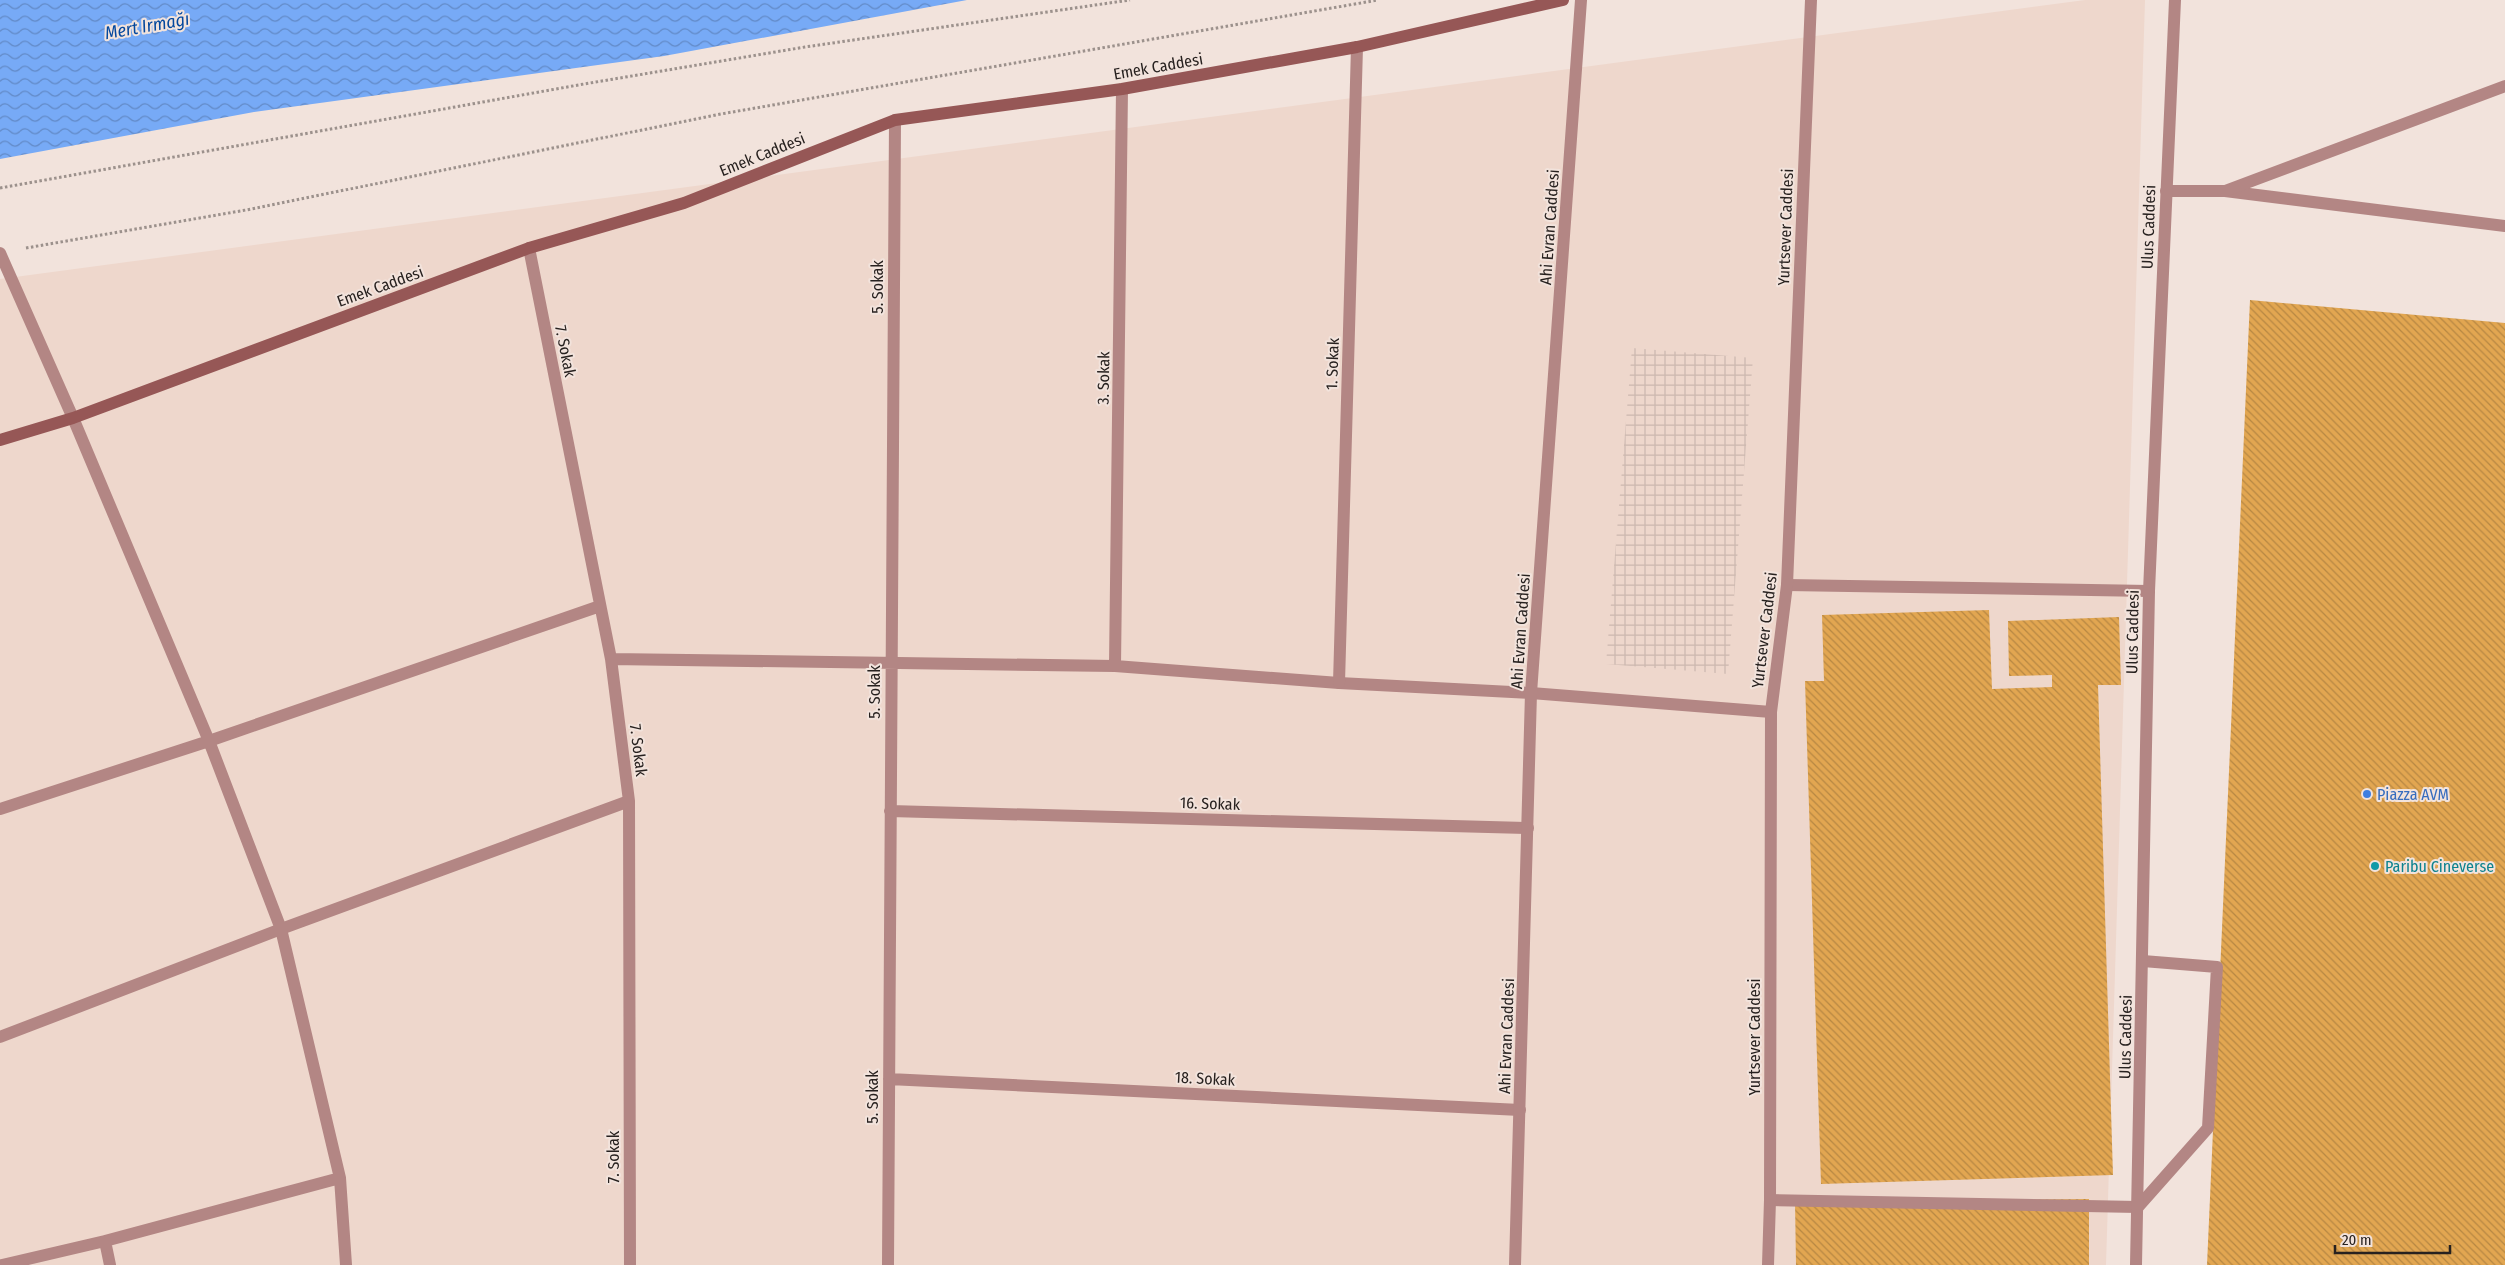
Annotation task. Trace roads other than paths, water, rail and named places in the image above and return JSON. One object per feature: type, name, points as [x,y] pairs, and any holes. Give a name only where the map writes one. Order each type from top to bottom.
[{"type":"main road","name":"Emek Caddesi","points":[[0,440],[73,418],[529,248],[684,203],[895,120],[1122,89],[1357,47],[1563,0]]},
{"type":"street","name":"Ahi Evran Caddesi","points":[[1515,1265],[1531,693],[1581,0]]},
{"type":"street","name":"Yurtsever Caddesi","points":[[1768,1265],[1770,1200],[1771,712],[1787,585],[1810,0]]},
{"type":"street","name":"Ulus Caddesi","points":[[2136,1265],[2149,591],[2175,0]]},
{"type":"street","name":"1. Sokak","points":[[1339,683],[1357,47]]},
{"type":"street","points":[[2225,191],[2505,86]]},
{"type":"street","name":"3. Sokak","points":[[1116,666],[1122,89]]},
{"type":"street","name":"5. Sokak","points":[[888,1265],[895,120]]},
{"type":"street","points":[[2166,191],[2225,191],[2505,226]]},
{"type":"street","name":"7. Sokak","points":[[529,248],[611,659],[629,801],[630,1265]]},
{"type":"street","points":[[0,253],[73,418],[209,741],[281,929],[340,1178],[346,1265]]},
{"type":"street","points":[[1787,585],[2149,591]]},
{"type":"street","points":[[0,809],[209,741],[600,606]]},
{"type":"street","points":[[611,659],[891,665],[1116,666],[1339,683],[1531,693],[1771,712]]},
{"type":"street","points":[[0,1037],[281,929],[629,801]]},
{"type":"street","name":"16. Sokak","points":[[890,811],[1528,828]]},
{"type":"street","points":[[1770,1200],[2138,1207],[2208,1128],[2217,967],[2143,961]]},
{"type":"street","name":"18. Sokak","points":[[889,1079],[1520,1110]]},
{"type":"street","points":[[2,1265],[105,1241],[340,1178]]},
{"type":"street","points":[[105,1241],[110,1265]]},
{"type":"water","name":"Mert Irmağı","points":[[0,0],[967,0],[664,56],[254,112],[0,159]]},
{"type":"place","name":"Piazza AVM","points":[[2367,794]]},
{"type":"place","name":"Paribu Cineverse","points":[[2375,866]]}]
